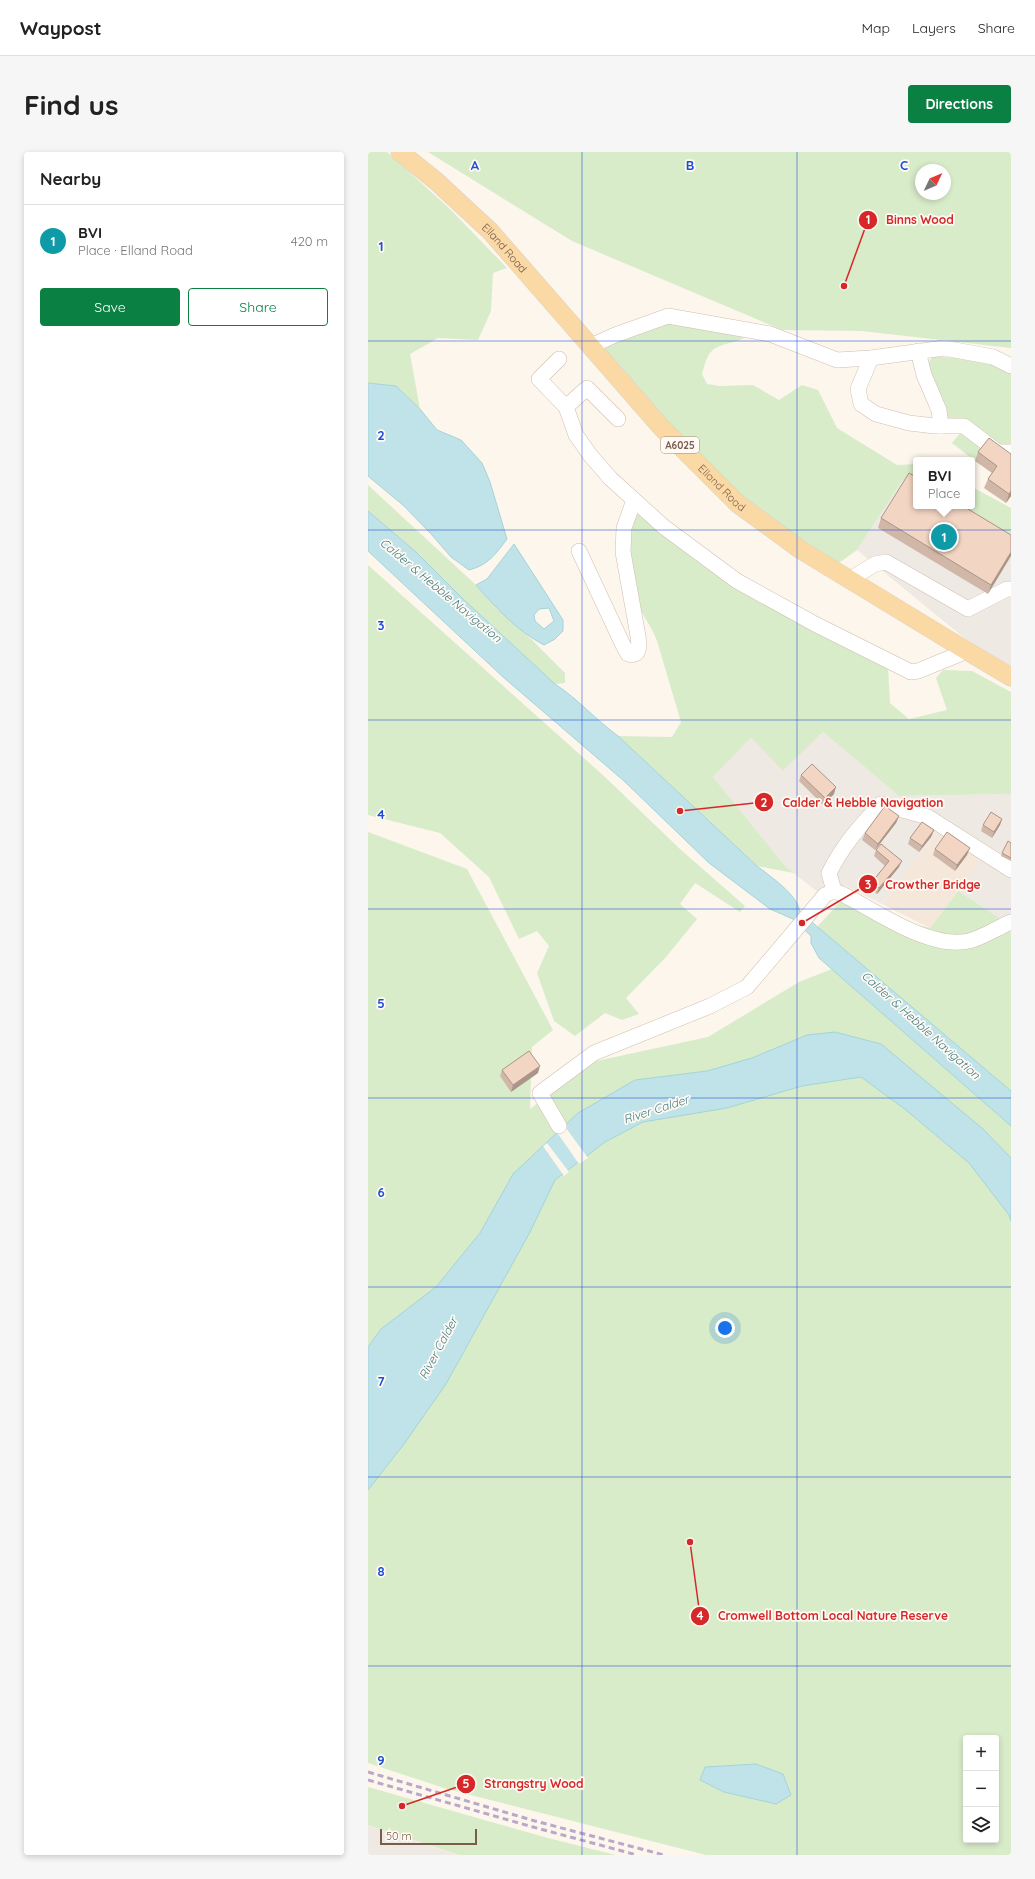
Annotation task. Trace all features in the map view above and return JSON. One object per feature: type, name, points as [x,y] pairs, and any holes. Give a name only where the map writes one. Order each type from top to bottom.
[{"type":"main road","name":"Elland Road","points":[[400,152],[436,181],[490,231],[661,427],[738,504],[801,550],[967,652],[1011,677]]},
{"type":"street","points":[[591,346],[615,335],[668,316],[770,334],[837,360],[871,358],[944,348],[992,357],[1011,366]]},
{"type":"street","points":[[918,351],[924,375],[939,410],[941,426]]},
{"type":"street","points":[[871,358],[858,389],[861,404],[876,414],[908,423],[941,426],[964,426],[998,452],[1011,452]]},
{"type":"street","points":[[559,359],[539,379],[566,407],[576,435],[590,455],[611,479],[664,528],[737,581],[815,624],[894,665],[911,672],[918,671],[967,652]]},
{"type":"street","points":[[566,407],[587,388],[618,419]]},
{"type":"street","points":[[578,551],[628,654],[632,655],[636,653],[638,647],[638,636],[623,552],[624,528],[634,500]]},
{"type":"street","points":[[849,580],[875,564],[886,562],[968,609],[1007,589],[1011,589]]},
{"type":"street","points":[[834,891],[829,873],[841,849],[857,829],[881,804],[928,817],[1011,870]]},
{"type":"street","points":[[559,1126],[540,1093],[594,1053],[710,1006],[747,987],[825,895],[834,891],[864,904],[912,930],[941,942],[969,941],[1011,922]]},
{"type":"shaded area","points":[[912,478],[913,509],[925,509],[1011,538],[1011,667],[979,650],[857,550],[902,481]]},
{"type":"shaded area","points":[[823,732],[899,796],[1011,794],[1011,914],[1001,919],[958,891],[981,860],[938,831],[882,904],[846,886],[819,893],[786,867],[713,777],[751,738],[783,771]]},
{"type":"shaded area","points":[[938,831],[981,860],[930,928],[882,904]]},
{"type":"shaded area","points":[[368,1825],[430,1846],[459,1855],[368,1855]]},
{"type":"green space","points":[[368,152],[387,152],[449,208],[507,268],[493,273],[491,311],[478,340],[438,338],[410,354],[420,409],[396,386],[368,383]]},
{"type":"green space","points":[[428,152],[1011,152],[1011,348],[862,331],[782,330],[572,241]]},
{"type":"green space","points":[[673,323],[749,334],[744,338],[722,345],[712,351],[707,358],[702,374],[707,384],[720,386],[753,385],[779,400],[802,385],[818,390],[837,428],[897,465],[913,464],[913,478],[902,481],[857,550],[836,565],[741,500],[600,350],[619,329]]},
{"type":"green space","points":[[932,357],[983,361],[1011,371],[1011,449],[999,448],[947,422],[925,369]]},
{"type":"green space","points":[[962,431],[985,447],[975,461],[975,457],[970,457],[952,443]]},
{"type":"green space","points":[[368,485],[476,585],[496,608],[530,638],[565,673],[565,683],[555,684],[368,511]]},
{"type":"green space","points":[[975,489],[1011,508],[1011,538],[964,509],[975,509]]},
{"type":"green space","points":[[640,512],[888,667],[890,703],[909,719],[947,710],[936,678],[943,670],[972,671],[1011,692],[1011,794],[899,796],[823,732],[783,771],[751,738],[713,777],[786,867],[794,873],[757,866],[618,736],[672,737],[681,722],[657,641],[638,605],[634,591],[630,567],[629,542],[634,520]]},
{"type":"green space","points":[[368,565],[605,777],[680,849],[745,906],[740,912],[695,883],[680,904],[697,919],[666,957],[626,998],[639,1014],[622,1020],[605,1013],[575,1036],[554,1021],[537,973],[549,946],[537,931],[519,939],[489,877],[440,833],[368,815]]},
{"type":"green space","points":[[368,832],[467,869],[553,1030],[532,1047],[530,1109],[592,1062],[708,1037],[799,982],[832,969],[1011,1126],[1011,1855],[706,1855],[447,1789],[368,1763]]},
{"type":"green space","points":[[958,891],[1001,919],[1011,930],[1011,1091],[817,927],[841,901],[864,911],[930,928]]},
{"type":"green space","points":[[368,1787],[548,1838],[616,1855],[459,1855],[368,1825]]},
{"type":"water","points":[[368,383],[396,386],[420,409],[437,430],[461,440],[482,463],[490,482],[507,539],[491,559],[476,568],[469,570],[451,557],[404,506],[368,476]]},
{"type":"water","points":[[368,511],[417,553],[461,597],[555,684],[618,736],[757,866],[783,886],[798,905],[800,912],[1011,1091],[1011,1126],[819,958],[811,943],[811,936],[793,919],[770,909],[709,863],[624,781],[503,677],[368,551]]},
{"type":"water","points":[[514,544],[563,620],[563,631],[555,639],[544,645],[525,633],[499,610],[476,585],[487,579]],"holes":[[[549,608],[554,621],[544,629],[535,621],[534,615],[539,609]]]},
{"type":"water","name":"River Calder","points":[[835,1032],[881,1044],[983,1129],[1011,1158],[1011,1221],[1009,1215],[969,1163],[906,1110],[861,1077],[802,1086],[727,1108],[643,1122],[605,1142],[555,1180],[530,1232],[446,1384],[404,1444],[368,1490],[368,1347],[381,1329],[436,1287],[480,1233],[513,1174],[578,1113],[635,1080],[707,1071],[752,1058],[807,1035]]},
{"type":"water","points":[[756,1764],[783,1774],[791,1795],[776,1804],[724,1792],[700,1780],[705,1767]]},
{"type":"pier","points":[[563,1124],[588,1158],[579,1164],[556,1131]]},
{"type":"pier","points":[[547,1143],[569,1172],[564,1176],[543,1146]]},
{"type":"building","points":[[989,438],[1011,454],[1011,491],[1009,494],[988,479],[997,466],[978,452]]},
{"type":"building","points":[[909,473],[913,475],[913,509],[968,509],[1011,535],[1011,552],[991,585],[881,518]]},
{"type":"building","points":[[812,764],[836,787],[825,798],[801,775]]},
{"type":"building","points":[[885,806],[899,816],[878,844],[865,833]]},
{"type":"building","points":[[991,812],[1002,819],[994,832],[983,825]]},
{"type":"building","points":[[922,822],[934,830],[922,846],[910,838]]},
{"type":"building","points":[[947,832],[970,848],[957,865],[935,849]]},
{"type":"building","points":[[1008,841],[1011,843],[1011,858],[1002,853]]},
{"type":"building","points":[[881,844],[902,861],[879,888],[872,882],[889,861],[876,850]]},
{"type":"building","points":[[529,1051],[540,1066],[513,1085],[502,1070]]},
{"type":"railway","points":[[368,1772],[535,1821],[664,1855]]},
{"type":"railway","points":[[368,1780],[637,1855]]},
{"type":"place","name":"Binns Wood","points":[[844,286]]},
{"type":"place","name":"BVI","points":[[944,537]]},
{"type":"place","name":"Calder & Hebble Navigation","points":[[680,811]]},
{"type":"place","name":"Crowther Bridge","points":[[802,923]]},
{"type":"place","name":"Cromwell Bottom Local Nature Reserve","points":[[690,1542]]},
{"type":"place","name":"Strangstry Wood","points":[[402,1806]]}]
